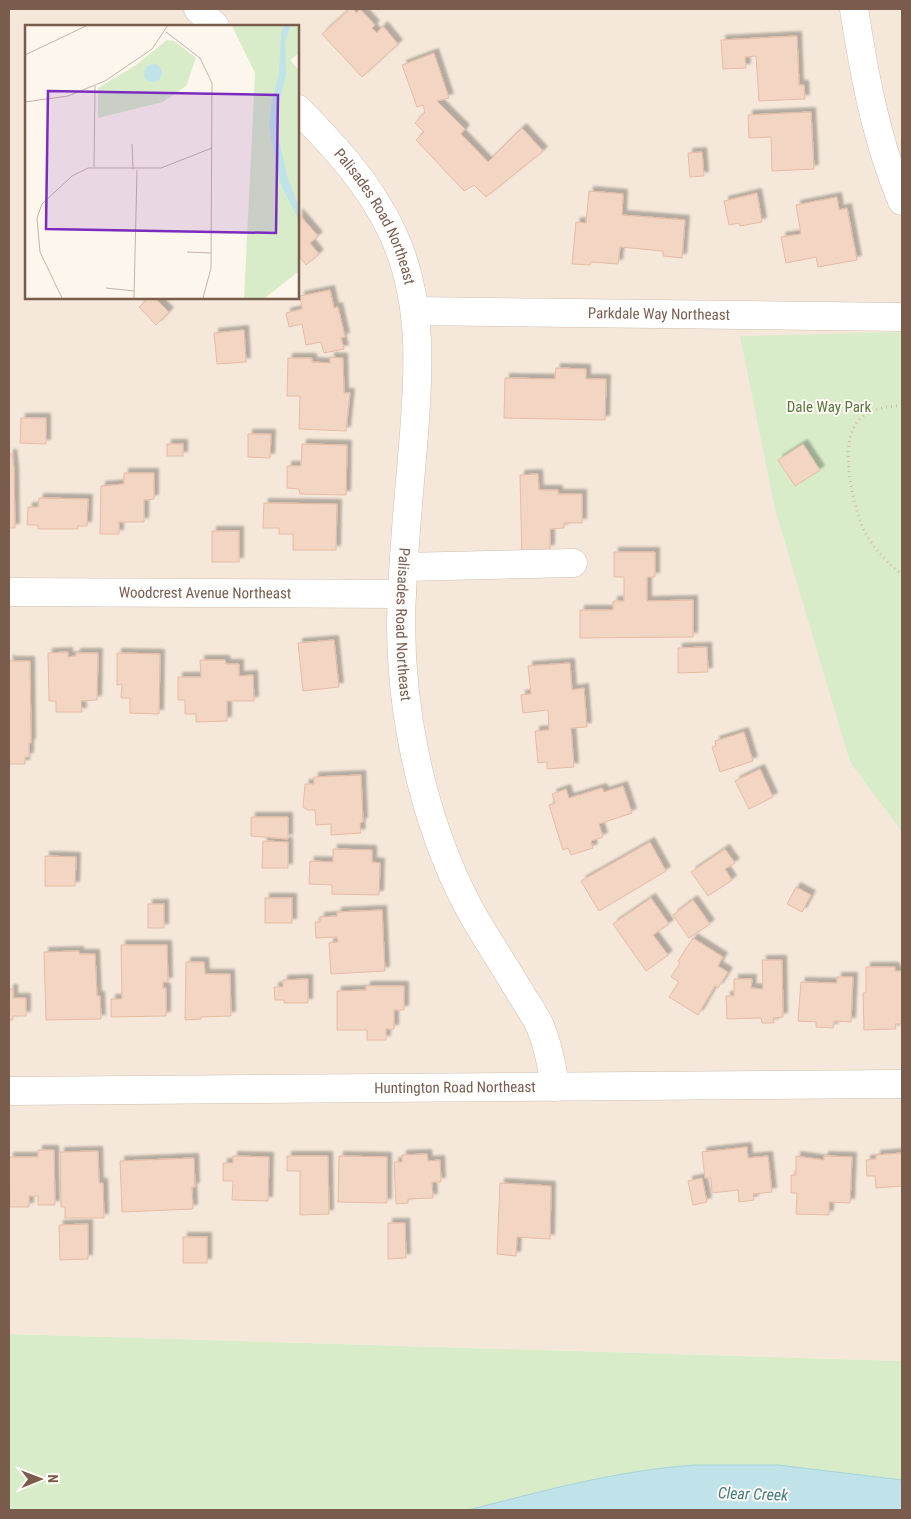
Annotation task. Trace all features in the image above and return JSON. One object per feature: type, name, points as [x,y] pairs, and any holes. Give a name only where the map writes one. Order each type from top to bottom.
[{"type":"street","points":[[198,9],[214,25]]},
{"type":"street","points":[[854,9],[865,75],[879,133],[902,200]]},
{"type":"street","name":"Palisades Road Northeast","points":[[299,110],[352,166],[373,197],[393,234],[408,275],[416,311],[419,375],[402,594],[401,648],[406,702],[415,755],[428,807],[446,858],[468,907],[539,1024],[550,1055],[555,1087]]},
{"type":"street","name":"Parkdale Way Northeast","points":[[416,311],[902,317]]},
{"type":"street","points":[[404,567],[573,563]]},
{"type":"street","name":"Woodcrest Avenue Northeast","points":[[9,592],[402,594]]},
{"type":"street","name":"Huntington Road Northeast","points":[[9,1091],[902,1084]]},
{"type":"path","points":[[902,406],[886,406],[861,418],[849,440],[849,472],[862,526],[892,568],[902,574]]},
{"type":"shaded area","points":[[9,9],[902,9],[902,1361],[9,1334]]},
{"type":"green space","name":"Dale Way Park","points":[[902,332],[902,832],[850,762],[775,509],[740,336]]},
{"type":"green space","points":[[9,1334],[902,1361],[902,1510],[9,1510]]},
{"type":"water","name":"Clear Creek","points":[[696,1465],[778,1465],[902,1480],[902,1510],[468,1510],[609,1476]]},
{"type":"building","points":[[350,9],[357,13],[360,9],[375,25],[372,28],[377,33],[383,26],[398,44],[362,77],[322,34]]},
{"type":"building","points":[[797,36],[799,85],[804,85],[805,99],[759,101],[756,56],[745,57],[746,68],[723,69],[721,40]]},
{"type":"building","points":[[434,53],[449,98],[437,101],[465,129],[461,134],[488,162],[522,128],[543,151],[486,197],[474,185],[464,191],[416,140],[424,132],[415,123],[425,112],[423,105],[417,107],[402,65]]},
{"type":"building","points":[[811,112],[814,169],[772,171],[771,137],[749,138],[748,115]]},
{"type":"building","points":[[702,152],[704,176],[690,177],[688,153]]},
{"type":"building","points":[[589,191],[623,194],[622,215],[685,220],[682,258],[663,256],[663,251],[620,247],[618,264],[591,262],[590,265],[572,264],[576,222],[586,223]]},
{"type":"building","points":[[757,193],[762,222],[740,226],[739,223],[729,225],[724,201]]},
{"type":"building","points":[[837,197],[839,210],[847,208],[857,260],[818,267],[816,257],[786,263],[781,237],[801,234],[796,205]]},
{"type":"building","points":[[299,214],[318,236],[310,243],[319,254],[306,265],[299,256]]},
{"type":"building","points":[[330,290],[334,308],[338,307],[345,337],[341,338],[344,349],[324,353],[321,342],[306,345],[302,324],[289,327],[286,313],[302,309],[300,296]]},
{"type":"building","points":[[148,299],[156,299],[169,312],[156,325],[139,307]]},
{"type":"building","points":[[244,330],[246,362],[217,364],[214,333]]},
{"type":"building","points":[[330,357],[343,358],[344,393],[350,393],[346,431],[299,429],[300,396],[287,396],[288,358],[312,358],[312,362],[330,363]]},
{"type":"building","points":[[556,368],[586,369],[586,379],[606,379],[605,420],[504,418],[505,378],[555,379]]},
{"type":"building","points":[[21,418],[46,418],[46,444],[20,443]]},
{"type":"building","points":[[248,434],[271,434],[270,458],[248,457]]},
{"type":"building","points":[[167,444],[183,444],[183,456],[167,456]]},
{"type":"building","points":[[302,444],[347,445],[346,495],[300,494],[299,489],[287,488],[287,466],[301,466]]},
{"type":"building","points":[[803,444],[820,470],[795,486],[778,460]]},
{"type":"building","points":[[9,454],[12,454],[14,469],[15,528],[9,528]]},
{"type":"building","points":[[124,473],[154,473],[154,499],[144,500],[144,522],[119,522],[119,534],[100,534],[101,486],[124,484]]},
{"type":"building","points":[[538,474],[539,490],[558,490],[558,494],[582,494],[582,523],[564,523],[564,528],[550,529],[550,549],[538,550],[538,560],[522,561],[520,475]]},
{"type":"building","points":[[39,498],[88,499],[87,526],[78,526],[78,529],[38,529],[38,525],[27,525],[28,507],[38,507]]},
{"type":"building","points":[[264,503],[337,504],[336,550],[293,550],[293,534],[279,534],[279,528],[263,528]]},
{"type":"building","points":[[212,531],[239,531],[239,562],[212,562]]},
{"type":"building","points":[[614,552],[655,552],[655,577],[647,577],[647,601],[693,600],[693,637],[580,638],[580,610],[613,610],[613,601],[624,601],[624,577],[614,577]]},
{"type":"building","points":[[334,640],[339,687],[303,691],[298,643]]},
{"type":"building","points":[[707,647],[708,672],[678,673],[678,648]]},
{"type":"building","points":[[68,652],[68,657],[76,656],[76,653],[98,653],[97,700],[81,701],[82,712],[56,712],[56,701],[49,701],[48,653]]},
{"type":"building","points":[[117,653],[160,654],[159,714],[130,713],[130,698],[121,698],[122,684],[117,685]]},
{"type":"building","points":[[9,659],[11,661],[30,661],[31,743],[29,743],[29,757],[25,757],[25,764],[9,764]]},
{"type":"building","points":[[200,660],[225,660],[226,664],[239,664],[239,676],[253,675],[254,701],[227,701],[227,721],[196,722],[196,714],[185,714],[185,700],[178,700],[178,677],[201,677]]},
{"type":"building","points":[[570,663],[572,690],[584,688],[587,727],[571,728],[574,767],[547,769],[547,762],[538,763],[535,731],[549,730],[548,710],[523,713],[521,695],[531,694],[528,666]]},
{"type":"building","points":[[744,732],[753,761],[720,772],[712,747],[716,746],[715,741]]},
{"type":"building","points":[[760,769],[773,797],[749,809],[735,781]]},
{"type":"building","points":[[361,775],[363,822],[360,823],[361,833],[331,835],[331,824],[316,825],[315,810],[308,810],[303,807],[305,784],[314,784],[314,777]]},
{"type":"building","points":[[623,786],[632,813],[599,824],[603,837],[591,841],[593,848],[571,855],[568,848],[563,850],[549,805],[555,803],[552,794],[566,789],[569,798],[602,788],[604,792]]},
{"type":"building","points":[[251,817],[288,817],[288,839],[251,836]]},
{"type":"building","points":[[263,841],[288,842],[288,868],[262,868]]},
{"type":"building","points":[[650,842],[666,871],[599,911],[581,881]]},
{"type":"building","points":[[333,849],[372,850],[372,862],[380,863],[379,895],[332,894],[332,885],[309,884],[310,861],[333,862]]},
{"type":"building","points":[[725,849],[735,863],[725,869],[732,880],[708,896],[691,872]]},
{"type":"building","points":[[45,856],[76,857],[75,886],[45,886]]},
{"type":"building","points":[[796,887],[811,895],[802,912],[787,904]]},
{"type":"building","points":[[265,898],[292,898],[292,923],[265,923]]},
{"type":"building","points":[[651,898],[669,924],[653,935],[668,955],[646,971],[613,924]]},
{"type":"building","points":[[693,900],[710,924],[689,938],[673,915]]},
{"type":"building","points":[[148,904],[164,904],[164,928],[148,928]]},
{"type":"building","points":[[382,910],[385,971],[331,974],[329,943],[338,942],[337,937],[316,938],[315,922],[320,922],[320,917],[337,916],[337,912]]},
{"type":"building","points":[[693,938],[723,957],[718,966],[728,972],[718,988],[715,986],[698,1015],[669,997],[679,982],[671,977],[680,963],[678,961]]},
{"type":"building","points":[[121,945],[167,945],[168,982],[163,982],[163,988],[166,988],[166,1016],[111,1017],[111,999],[122,999]]},
{"type":"building","points":[[79,951],[79,954],[95,954],[97,996],[100,996],[101,1019],[46,1020],[44,952]]},
{"type":"building","points":[[762,960],[782,960],[783,1017],[773,1018],[774,1023],[762,1023],[761,1018],[727,1019],[726,996],[734,996],[734,979],[752,979],[751,988],[763,989]]},
{"type":"building","points":[[186,962],[204,962],[205,974],[230,974],[231,1016],[201,1017],[201,1019],[185,1020]]},
{"type":"building","points":[[866,967],[895,967],[895,971],[901,971],[902,1024],[895,1024],[896,1029],[864,1030],[863,993],[866,993]]},
{"type":"building","points":[[837,977],[853,977],[851,1022],[834,1021],[833,1028],[816,1027],[816,1022],[798,1021],[801,982],[837,983]]},
{"type":"building","points":[[308,979],[308,1003],[284,1003],[284,1000],[275,1000],[274,987],[283,987],[283,980]]},
{"type":"building","points":[[366,986],[404,986],[404,1010],[394,1010],[394,1029],[386,1029],[386,1040],[367,1040],[367,1030],[337,1030],[337,991],[366,990]]},
{"type":"building","points":[[9,989],[13,989],[13,998],[26,998],[26,1016],[13,1016],[13,1020],[9,1020]]},
{"type":"building","points":[[747,1147],[748,1158],[768,1156],[772,1192],[753,1194],[754,1200],[739,1202],[738,1190],[712,1193],[711,1178],[705,1178],[702,1152]]},
{"type":"building","points":[[38,1150],[54,1150],[55,1205],[38,1205],[38,1196],[29,1196],[29,1207],[10,1207],[9,1157],[38,1157]]},
{"type":"building","points":[[98,1151],[99,1183],[103,1183],[104,1218],[65,1218],[65,1207],[61,1207],[60,1152]]},
{"type":"building","points":[[902,1153],[902,1186],[876,1188],[875,1176],[867,1176],[866,1160],[876,1159],[876,1155]]},
{"type":"building","points":[[427,1154],[428,1161],[440,1160],[441,1182],[432,1182],[433,1198],[408,1199],[408,1203],[396,1204],[394,1162],[402,1162],[402,1155]]},
{"type":"building","points":[[233,1156],[269,1157],[268,1201],[232,1200],[233,1181],[223,1181],[223,1163],[233,1163]]},
{"type":"building","points":[[287,1156],[328,1156],[329,1214],[300,1215],[300,1171],[287,1171]]},
{"type":"building","points":[[339,1156],[387,1157],[387,1203],[338,1202]]},
{"type":"building","points":[[796,1156],[824,1160],[824,1156],[852,1157],[850,1203],[829,1202],[829,1215],[796,1214],[797,1193],[791,1193],[791,1175],[796,1175]]},
{"type":"building","points":[[194,1158],[195,1187],[192,1187],[193,1209],[122,1212],[120,1161]]},
{"type":"building","points":[[702,1178],[707,1202],[693,1205],[688,1181]]},
{"type":"building","points":[[500,1183],[551,1186],[550,1239],[517,1237],[516,1256],[497,1254]]},
{"type":"building","points":[[388,1223],[405,1223],[406,1258],[388,1259]]},
{"type":"building","points":[[88,1224],[88,1259],[60,1260],[59,1225]]},
{"type":"building","points":[[183,1237],[207,1237],[207,1263],[183,1263]]}]
